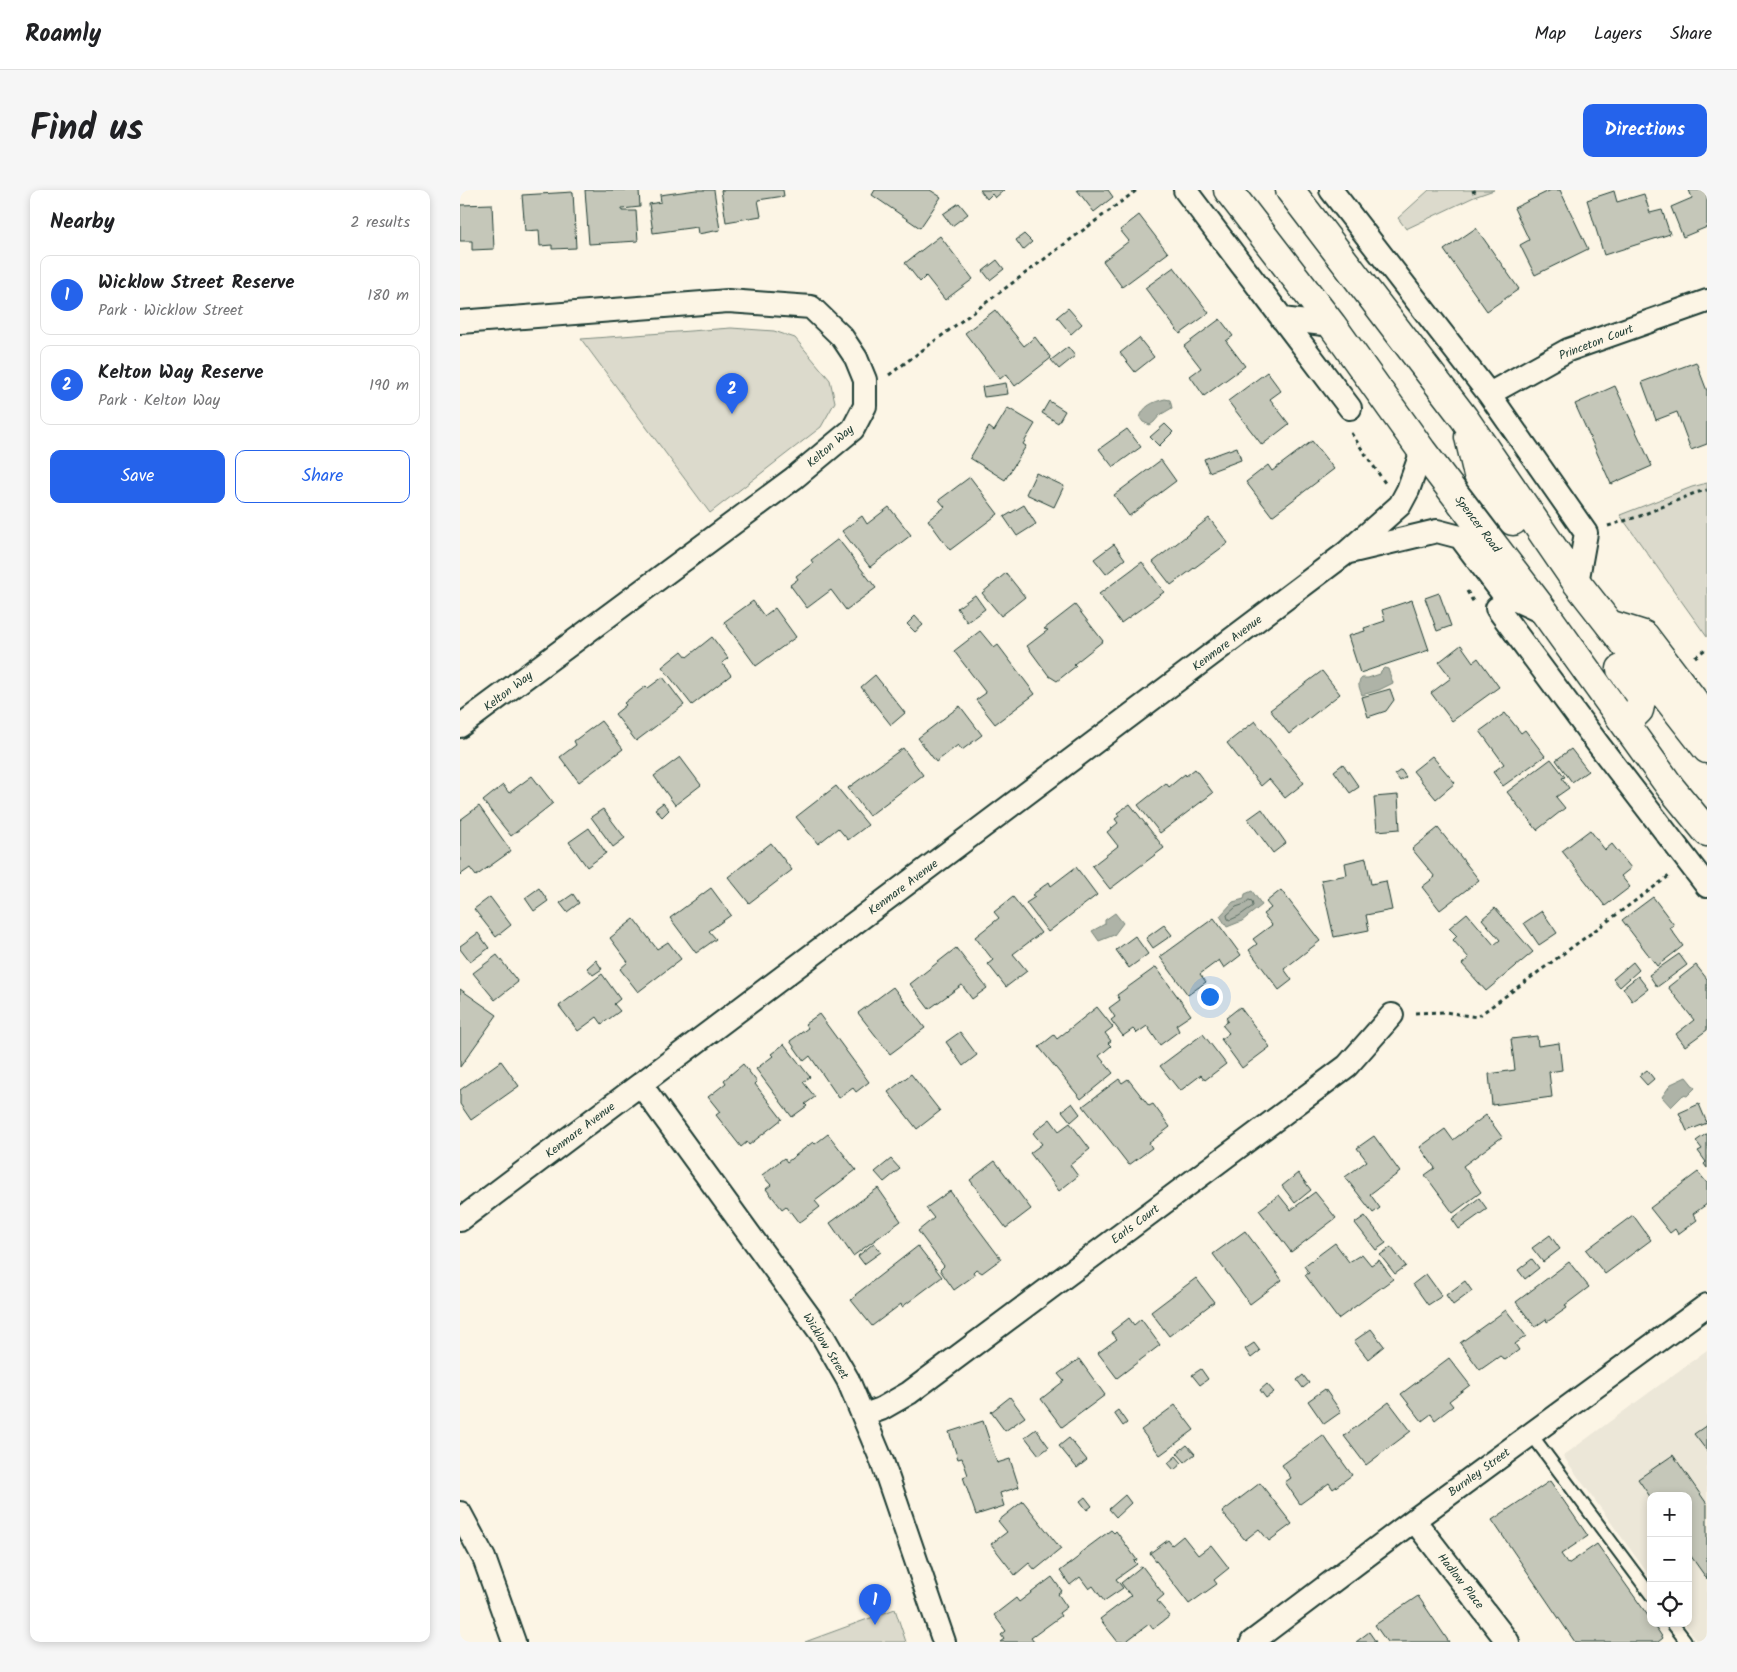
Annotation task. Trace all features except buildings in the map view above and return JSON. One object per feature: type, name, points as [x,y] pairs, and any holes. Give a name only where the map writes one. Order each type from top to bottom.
[{"type":"main road","name":"Spencer Road","points":[[1228,190],[1332,325],[1422,451],[1546,614],[1672,788],[1707,832]]},
{"type":"main road","points":[[1290,190],[1464,418],[1577,583],[1707,748]]},
{"type":"main road","points":[[1464,418],[1478,474],[1642,698],[1639,710],[1626,723]]},
{"type":"main road","points":[[1609,624],[1644,635],[1707,718]]},
{"type":"street","points":[[1185,190],[1350,408]]},
{"type":"street","points":[[1331,190],[1489,394],[1586,533],[1577,583]]},
{"type":"street","name":"Kelton Way","points":[[460,322],[728,301],[811,307],[842,336],[856,358],[866,380],[865,406],[853,429],[794,478],[460,726]]},
{"type":"street","name":"Princeton Court","points":[[1489,394],[1568,350],[1707,301]]},
{"type":"street","points":[[1282,319],[1332,325]]},
{"type":"street","name":"Kenmare Avenue","points":[[460,1220],[1346,553],[1400,505],[1408,490],[1422,451]]},
{"type":"street","name":"Kenmare Avenue","points":[[1346,553],[1437,531],[1460,537],[1502,594],[1546,614]]},
{"type":"street","points":[[1497,608],[1707,886]]},
{"type":"street","points":[[1598,744],[1626,723]]},
{"type":"street","name":"Earls Court","points":[[864,1415],[909,1393],[1347,1066],[1392,1014]]},
{"type":"street","name":"Wicklow Street","points":[[641,1085],[823,1336],[848,1380],[882,1461],[944,1642]]},
{"type":"street","name":"Burnley Street","points":[[1252,1642],[1414,1520],[1707,1305]]},
{"type":"street","points":[[460,1513],[484,1558],[514,1642]]},
{"type":"street","name":"Hadlow Place","points":[[1414,1520],[1508,1642]]},
{"type":"lane","points":[[1531,1434],[1647,1590]]},
{"type":"lane","points":[[1675,1627],[1685,1640],[1683,1642]]},
{"type":"path","points":[[866,380],[882,379],[934,343],[1137,190]]},
{"type":"path","points":[[1472,192],[1478,190]]},
{"type":"path","points":[[1586,533],[1640,516],[1695,493],[1707,490]]},
{"type":"path","points":[[1699,663],[1694,658],[1707,648]]},
{"type":"path","points":[[1392,1014],[1445,1012],[1477,1017],[1676,871]]},
{"type":"shaded area","points":[[1429,190],[1494,190],[1474,197],[1406,229],[1398,218]]},
{"type":"shaded area","points":[[731,328],[774,331],[795,338],[830,380],[835,402],[821,427],[710,513],[581,339]]},
{"type":"shaded area","points":[[1707,483],[1707,637],[1620,515]]},
{"type":"shaded area","points":[[1707,1350],[1707,1642],[1697,1642],[1687,1627],[1692,1627],[1692,1492],[1647,1492],[1647,1572],[1563,1456]]},
{"type":"shaded area","points":[[895,1609],[906,1642],[805,1642]]},
{"type":"water","points":[[1165,399],[1170,400],[1172,408],[1160,415],[1150,425],[1143,422],[1140,418],[1143,410],[1153,403]]},
{"type":"water","points":[[1384,668],[1388,669],[1393,683],[1362,695],[1359,686],[1360,680],[1380,674]]},
{"type":"water","points":[[1252,891],[1262,905],[1242,921],[1227,927],[1220,916],[1233,902],[1244,899],[1245,894]]},
{"type":"water","points":[[1115,913],[1123,923],[1114,935],[1099,941],[1092,931],[1105,924],[1105,920]]},
{"type":"water","points":[[1686,1077],[1695,1088],[1687,1096],[1683,1095],[1671,1107],[1662,1097],[1671,1084]]},
{"type":"place","name":"Kelton Way Reserve","points":[[732,414]]},
{"type":"place","name":"Wicklow Street Reserve","points":[[875,1625]]}]
